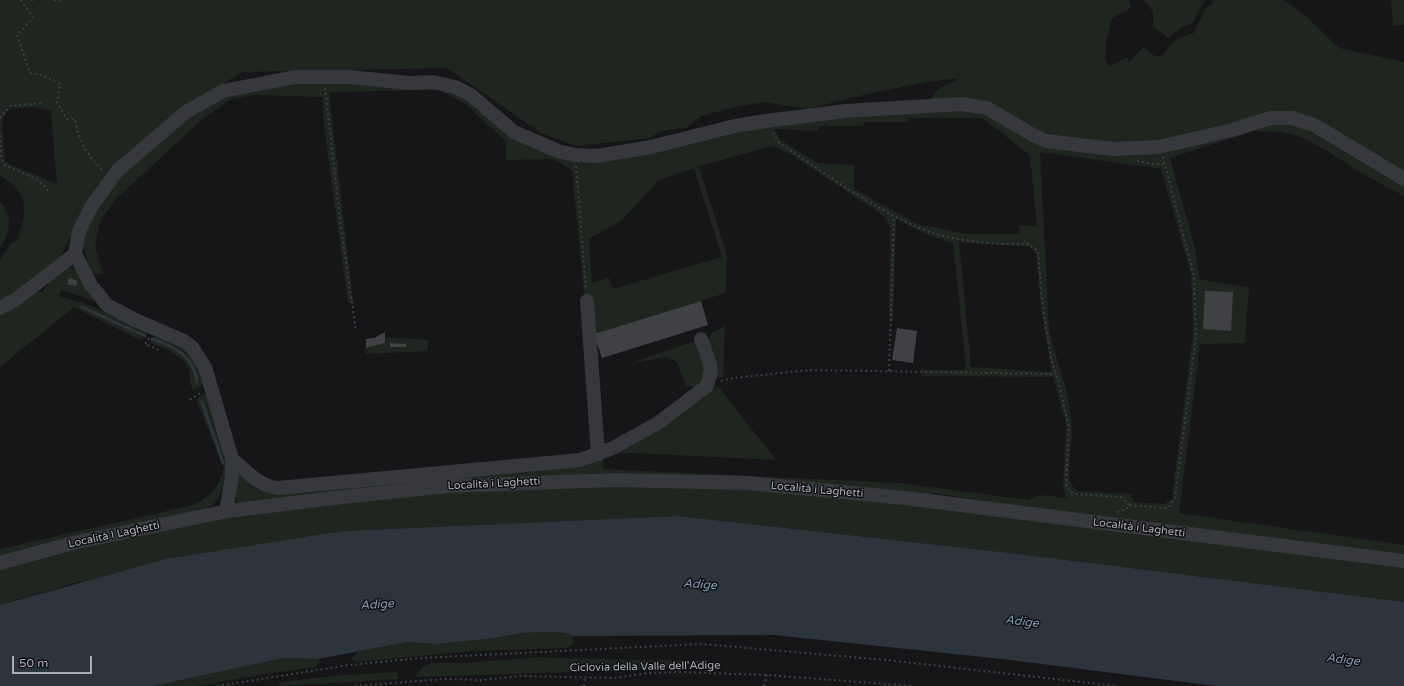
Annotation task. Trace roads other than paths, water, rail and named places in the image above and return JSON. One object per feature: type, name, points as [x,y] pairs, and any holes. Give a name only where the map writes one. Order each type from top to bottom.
[{"type":"street","points":[[228,511],[227,505],[232,477],[232,459],[205,367],[199,356],[192,347],[184,341],[155,329],[107,305],[91,285],[75,254],[79,230],[91,207],[117,171],[186,112],[208,98],[236,87],[295,77],[324,77],[410,83],[433,82],[455,86],[471,95],[514,132],[558,151],[575,155],[597,156],[643,148],[735,126],[766,121],[846,111],[962,104],[987,108],[1031,134],[1046,141],[1113,149],[1159,147],[1232,130],[1271,118],[1292,118],[1314,125],[1404,179]]},
{"type":"street","points":[[0,308],[15,300],[75,254]]},
{"type":"street","points":[[587,301],[598,454]]},
{"type":"street","points":[[232,459],[260,482],[270,487],[278,488],[580,460],[614,448],[658,422],[707,386],[710,377],[710,364],[701,339]]},
{"type":"street","name":"Località i Laghetti","points":[[228,511],[448,486],[614,480],[747,483],[905,498],[1404,561]]},
{"type":"street","name":"Località I Laghetti","points":[[0,563],[77,542],[228,511]]},
{"type":"water","name":"Adige","points":[[678,516],[1010,553],[1404,602],[1404,686],[1216,686],[1002,659],[774,635],[573,636],[565,633],[551,632],[521,633],[495,638],[437,644],[407,642],[318,659],[283,658],[154,686],[0,686],[0,605],[166,559],[343,531]]},
{"type":"waterway","points":[[82,307],[145,336]]},
{"type":"waterway","points":[[152,339],[176,349],[188,359],[192,365],[197,382]]},
{"type":"waterway","points":[[202,402],[223,463]]}]
